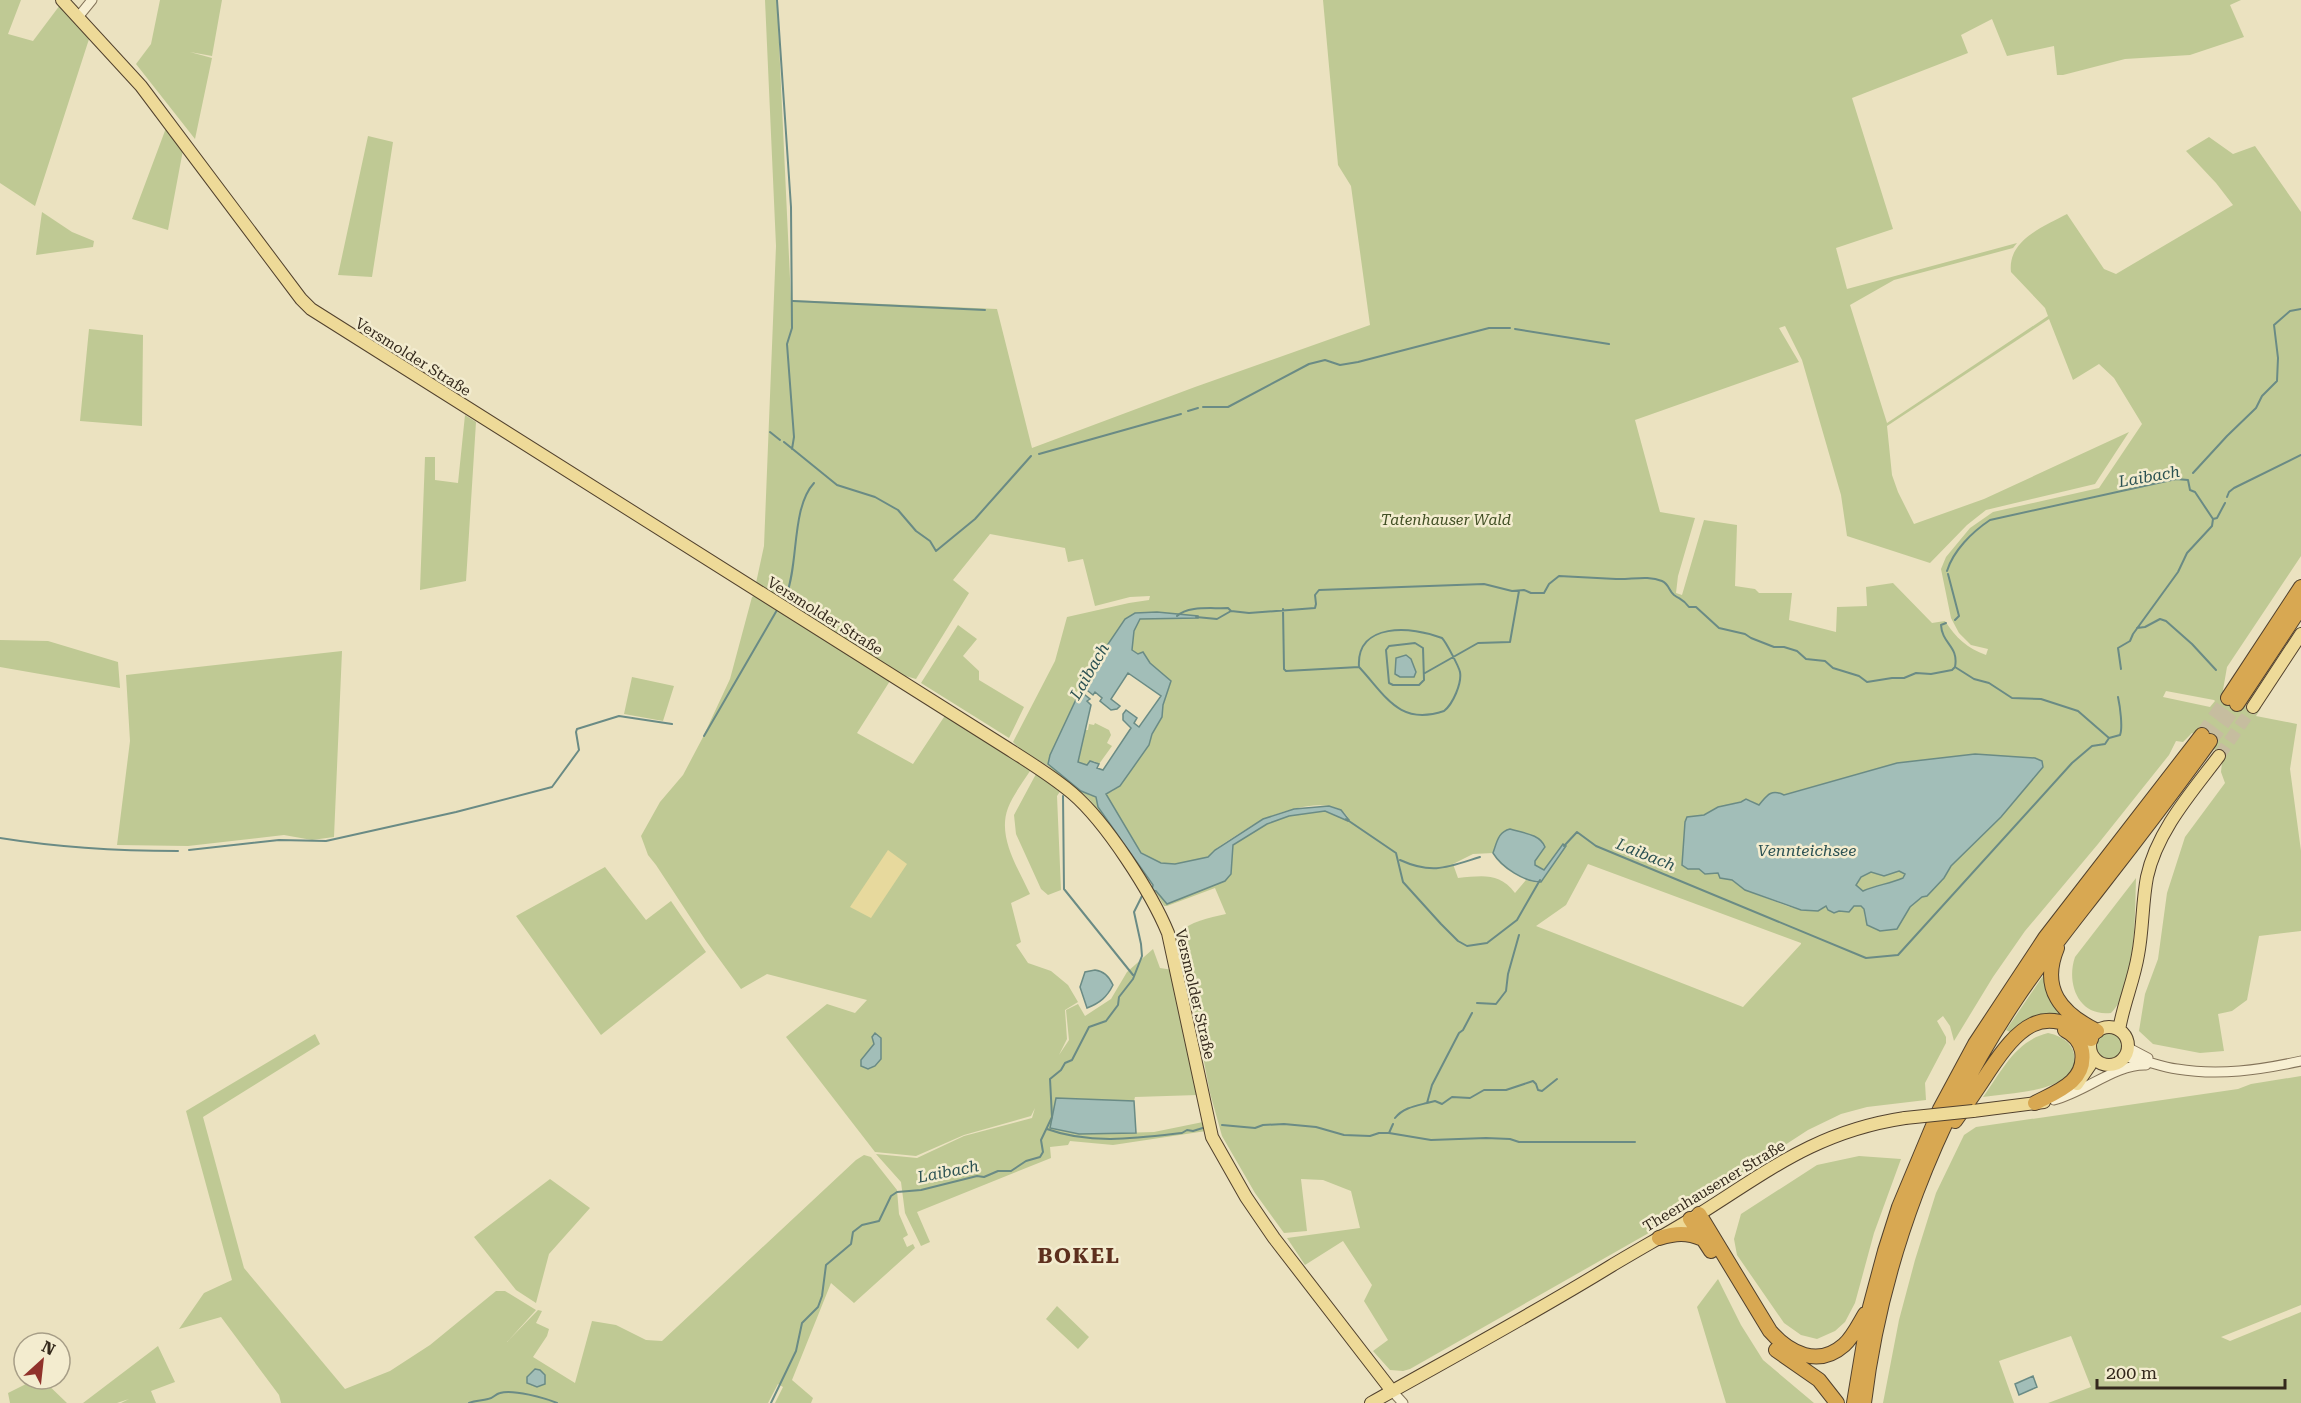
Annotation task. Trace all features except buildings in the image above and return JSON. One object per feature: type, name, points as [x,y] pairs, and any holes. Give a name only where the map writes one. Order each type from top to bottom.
[{"type":"highway","points":[[2301,587],[2233,701],[2301,607]]},
{"type":"highway","points":[[1854,1403],[1870,1307],[1896,1218],[1921,1151],[1940,1109],[1975,1044],[2045,938],[2206,738],[2015,999],[1962,1090],[1927,1165],[1902,1233],[1875,1335],[1864,1403]]},
{"type":"highway","points":[[2065,932],[2051,966],[2051,984],[2054,993],[2064,1008],[2104,1032]]},
{"type":"highway","points":[[1927,1165],[2005,1047],[2018,1033],[2038,1022],[2056,1021],[2074,1027],[2104,1032]]},
{"type":"highway","points":[[2027,1027],[2055,1026],[2068,1031],[2079,1041],[2082,1055],[2079,1074],[2071,1083],[2035,1104]]},
{"type":"highway","points":[[1695,1216],[1770,1331],[1792,1351],[1811,1356],[1833,1352],[1844,1345],[1870,1307]]},
{"type":"highway","points":[[1695,1216],[1703,1239],[1773,1347],[1819,1380],[1837,1403]]},
{"type":"highway","points":[[1659,1238],[1690,1233],[1703,1239]]},
{"type":"main road","name":"Versmolder Straße","points":[[63,0],[141,86],[301,299],[311,309],[1007,748],[1058,782],[1086,807],[1160,912],[1168,933],[1212,1137],[1246,1197],[1274,1238],[1392,1391]]},
{"type":"main road","points":[[2253,707],[2301,633]]},
{"type":"main road","points":[[2104,1032],[2124,1035],[2125,1052],[2114,1064],[2098,1060],[2091,1051],[2131,988],[2139,952],[2141,913],[2147,875],[2159,843],[2175,815],[2219,756]]},
{"type":"main road","name":"Theenhausener Straße","points":[[1371,1403],[1659,1238],[1811,1145],[1873,1123],[2054,1100],[2078,1084],[2098,1060]]},
{"type":"street","points":[[79,16],[92,0]]},
{"type":"street","points":[[2125,1052],[2177,1069]]},
{"type":"street","points":[[2125,1052],[2200,1071]]},
{"type":"street","points":[[2054,1100],[2076,1094],[2117,1071],[2133,1066],[2145,1065],[2200,1071],[2244,1071],[2301,1061]]},
{"type":"street","points":[[1392,1391],[1403,1403]]},
{"type":"green space","points":[[0,0],[21,0],[8,34],[33,41],[60,5],[90,36],[35,206],[0,183]]},
{"type":"green space","points":[[160,0],[222,0],[212,56],[190,52],[212,58],[195,139],[136,64],[151,44]]},
{"type":"green space","name":"Tatenhauser Wald","points":[[765,0],[777,0],[791,300],[997,309],[1032,448],[1370,325],[1351,186],[1338,165],[1323,0],[2241,0],[2230,5],[2244,37],[2190,55],[2125,59],[2063,75],[2057,75],[2054,46],[2007,56],[1992,19],[1961,35],[1968,53],[1852,98],[1893,229],[1836,248],[1847,289],[2017,243],[2013,248],[1894,280],[1850,305],[1887,423],[2048,316],[2045,308],[2011,272],[2011,261],[2015,251],[2021,243],[2039,229],[2067,214],[2104,269],[2116,274],[2233,205],[2186,151],[2209,137],[2233,154],[2255,146],[2301,212],[2301,556],[2227,667],[2223,690],[2231,703],[2261,708],[2256,716],[2297,724],[2290,769],[2301,851],[2301,931],[2259,936],[2247,1000],[2232,1011],[2218,1014],[2224,1051],[2200,1053],[2153,1044],[2139,1031],[2145,994],[2158,959],[2167,893],[2185,837],[2225,783],[2221,772],[2222,762],[2207,737],[2192,733],[2183,742],[2176,741],[2169,755],[2025,931],[1993,977],[1954,1041],[1950,1026],[1943,1016],[1937,1021],[1946,1037],[1946,1043],[1925,1083],[1926,1100],[1867,1107],[1841,1114],[1808,1130],[1661,1226],[1410,1369],[1390,1370],[1373,1351],[1388,1340],[1364,1301],[1372,1285],[1343,1241],[1305,1265],[1287,1238],[1360,1228],[1351,1191],[1323,1180],[1301,1179],[1307,1231],[1284,1233],[1255,1193],[1222,1136],[1210,1093],[1187,973],[1177,934],[1194,923],[1226,914],[1215,888],[1167,906],[1164,906],[1155,891],[1231,874],[1232,846],[1267,824],[1289,816],[1325,811],[1348,821],[1349,819],[1341,810],[1330,806],[1301,807],[1258,822],[1200,861],[1168,864],[1145,856],[1130,837],[1106,794],[1113,791],[1149,745],[1152,734],[1162,717],[1163,705],[1171,681],[1150,663],[1142,652],[1138,654],[1132,650],[1134,631],[1140,619],[1197,616],[1157,612],[1135,613],[1085,678],[1083,687],[1056,743],[1089,795],[1096,797],[1152,887],[1090,800],[1048,766],[1021,750],[1013,742],[1055,661],[1067,617],[1149,600],[1150,596],[1130,597],[1095,606],[1083,559],[1068,562],[1065,548],[990,534],[953,580],[969,593],[916,679],[895,673],[857,733],[913,764],[946,714],[1026,766],[1030,771],[1008,808],[1005,830],[1010,852],[1030,894],[1011,903],[1021,942],[1016,945],[1028,963],[1051,971],[1068,985],[1078,1002],[1065,1010],[1067,1039],[1059,1055],[1069,1040],[1066,1010],[1078,1004],[1085,1016],[1111,999],[1127,972],[1153,949],[1160,968],[1173,970],[1198,1095],[1135,1097],[1134,1101],[1057,1098],[1120,1133],[1154,1132],[1203,1122],[1206,1131],[1113,1145],[1070,1141],[1068,1145],[1050,1147],[1051,1158],[917,1212],[930,1242],[921,1246],[905,1213],[901,1182],[876,1154],[917,1158],[964,1136],[1032,1118],[1035,1108],[1031,1116],[964,1135],[916,1156],[875,1152],[786,1037],[827,1004],[855,1013],[867,1000],[767,974],[741,989],[648,855],[641,836],[660,802],[683,775],[702,739],[730,679],[752,597],[756,595],[756,583],[764,546],[776,246]],"holes":[[[2049,319],[2073,380],[2099,364],[2114,378],[2142,424],[2099,488],[1993,512],[1970,528],[1946,557],[1941,569],[1951,618],[1959,633],[1971,645],[1988,649],[1986,655],[1962,642],[1945,621],[1932,623],[1893,583],[1866,587],[1867,606],[1837,607],[1836,632],[1789,620],[1792,593],[1759,593],[1755,589],[1735,586],[1737,525],[1704,520],[1682,595],[1676,593],[1678,576],[1695,518],[1660,512],[1635,420],[1799,362],[1779,328],[1785,326],[1802,360],[1841,495],[1847,536],[1930,563],[1967,525],[1986,510],[2095,484],[2129,432],[1984,499],[1914,524],[1892,475],[1887,426]],[[2166,691],[2215,701],[2210,707],[2163,697]],[[1975,754],[2003,812],[2001,817],[1951,866],[1944,878],[1910,907],[1897,929],[1865,919],[1864,909],[1861,906],[1854,906],[1849,912],[1828,910],[1824,906],[1818,911],[1801,910],[1745,890],[1732,880],[1720,878],[1718,873],[1705,874],[1699,869],[1688,869],[1682,865],[1685,822],[1688,818],[1704,815],[1718,807],[1750,800],[1759,805],[1766,796],[1775,792],[1784,795],[1897,763]],[[1499,836],[1545,848],[1535,861],[1535,865],[1544,870],[1563,845],[1538,883],[1526,880],[1515,893],[1496,878],[1482,876],[1458,878],[1453,864],[1473,854],[1493,853]],[[1588,864],[1801,944],[1743,1007],[1536,926],[1566,905]]]},
{"type":"green space","points":[[166,128],[183,150],[168,230],[132,219]]},
{"type":"green space","points":[[368,136],[393,142],[372,277],[338,275]]},
{"type":"green space","points":[[42,212],[72,232],[94,241],[93,247],[36,255]]},
{"type":"green space","points":[[89,329],[143,335],[142,426],[80,421]]},
{"type":"green space","points":[[465,415],[476,422],[466,581],[420,590],[425,457],[435,457],[435,480],[458,483]]},
{"type":"green space","points":[[958,625],[977,639],[963,656],[979,671],[979,680],[1024,707],[1009,738],[921,683]]},
{"type":"green space","points":[[0,640],[48,641],[118,662],[120,688],[0,667]]},
{"type":"green space","points":[[342,651],[334,837],[312,840],[284,835],[188,846],[117,845],[130,741],[126,675]]},
{"type":"green space","points":[[632,677],[674,686],[663,721],[624,714]]},
{"type":"green space","points":[[1095,723],[1109,730],[1111,735],[1107,743],[1112,746],[1099,764],[1094,761],[1087,765],[1078,762],[1085,730],[1088,730],[1089,724],[1094,725]]},
{"type":"green space","points":[[1036,774],[1061,790],[1057,796],[1061,890],[1048,895],[1041,889],[1016,834],[1014,815]]},
{"type":"green space","points":[[605,867],[646,920],[671,901],[706,952],[601,1035],[516,916]]},
{"type":"green space","points":[[1899,871],[1905,874],[1903,878],[1893,882],[1863,891],[1856,885],[1861,877],[1871,872],[1884,876]]},
{"type":"green space","points":[[2136,878],[2130,969],[2125,987],[2119,1002],[2111,1013],[2090,1010],[2077,996],[2074,987],[2072,977],[2075,957]]},
{"type":"green space","points":[[2045,973],[2074,1022],[2030,1020],[2010,1032],[2006,1030]]},
{"type":"green space","points":[[2048,1033],[2063,1038],[2071,1047],[2074,1053],[2074,1066],[2071,1074],[2040,1089],[1983,1097],[2003,1067],[2018,1050],[2037,1037]]},
{"type":"green space","points":[[2109,1033],[2118,1037],[2122,1046],[2118,1055],[2109,1059],[2100,1055],[2096,1046],[2100,1037]]},
{"type":"green space","points":[[315,1034],[320,1044],[203,1117],[244,1268],[345,1389],[390,1371],[430,1345],[496,1291],[505,1291],[536,1310],[507,1342],[538,1310],[542,1311],[536,1323],[549,1329],[533,1357],[575,1383],[592,1321],[616,1325],[646,1340],[662,1341],[864,1155],[871,1157],[897,1190],[899,1214],[908,1235],[903,1238],[907,1247],[913,1244],[915,1248],[854,1303],[831,1283],[792,1380],[813,1398],[811,1403],[775,1403],[783,1387],[778,1384],[768,1403],[281,1403],[279,1395],[221,1317],[179,1329],[204,1293],[232,1280],[186,1111]]},
{"type":"green space","points":[[2301,1076],[2301,1305],[2221,1337],[2230,1341],[2301,1312],[2301,1403],[2048,1403],[2091,1387],[2071,1336],[1999,1361],[2014,1403],[1883,1403],[1899,1320],[1915,1260],[1936,1193],[1964,1135],[1976,1127],[2238,1089],[2251,1084]]},
{"type":"green space","points":[[1859,1156],[1901,1159],[1874,1233],[1855,1303],[1845,1322],[1835,1331],[1817,1339],[1801,1335],[1784,1323],[1737,1255],[1734,1239],[1741,1214],[1817,1165]]},
{"type":"green space","points":[[550,1179],[590,1208],[549,1254],[536,1303],[516,1290],[474,1237]]},
{"type":"green space","points":[[1718,1279],[1741,1325],[1763,1360],[1814,1403],[1726,1403],[1697,1307]]},
{"type":"green space","points":[[1057,1306],[1089,1337],[1078,1349],[1046,1319]]},
{"type":"green space","points":[[158,1346],[175,1382],[151,1391],[156,1403],[121,1403],[129,1399],[117,1403],[83,1403]]},
{"type":"green space","points":[[12,1391],[54,1391],[67,1403],[10,1403],[8,1393]]},
{"type":"sand","points":[[888,850],[907,864],[871,918],[850,907]]},
{"type":"water","points":[[1157,612],[1198,616],[1198,618],[1140,619],[1134,631],[1132,650],[1138,654],[1143,652],[1150,663],[1171,681],[1163,705],[1162,717],[1152,734],[1149,745],[1120,786],[1106,794],[1141,853],[1161,863],[1175,864],[1208,857],[1263,819],[1294,809],[1329,806],[1341,810],[1349,820],[1325,811],[1289,816],[1267,824],[1233,845],[1231,874],[1225,881],[1167,904],[1156,891],[1152,890],[1153,885],[1098,807],[1096,797],[1081,791],[1048,764],[1080,691],[1090,699],[1087,701],[1091,705],[1078,762],[1087,765],[1090,761],[1099,764],[1097,768],[1103,770],[1131,728],[1123,720],[1126,710],[1137,718],[1134,723],[1139,727],[1161,696],[1128,673],[1111,699],[1120,706],[1111,710],[1100,701],[1102,698],[1095,692],[1093,695],[1083,687],[1085,678],[1125,619],[1135,613]]},
{"type":"water","points":[[1406,655],[1411,659],[1416,672],[1414,677],[1400,677],[1395,674],[1396,658]]},
{"type":"water","name":"Vennteichsee","points":[[1975,754],[2035,758],[2042,761],[2043,767],[2001,817],[1951,866],[1944,878],[1927,896],[1922,897],[1910,907],[1897,929],[1880,931],[1867,925],[1864,909],[1861,906],[1854,906],[1849,912],[1834,913],[1826,906],[1818,911],[1801,910],[1745,890],[1732,880],[1720,878],[1718,873],[1705,874],[1699,869],[1688,869],[1682,865],[1687,817],[1704,815],[1718,807],[1746,799],[1759,805],[1766,796],[1775,792],[1784,795],[1897,763]],"holes":[[[1899,871],[1905,874],[1903,878],[1863,891],[1856,885],[1861,877],[1871,872],[1884,876]]]},
{"type":"water","points":[[1510,829],[1530,835],[1543,843],[1545,847],[1535,861],[1535,865],[1544,870],[1563,844],[1566,846],[1541,882],[1528,880],[1514,873],[1493,853],[1500,835]]},
{"type":"water","points":[[1095,970],[1106,974],[1113,985],[1103,999],[1087,1008],[1080,987],[1085,972]]},
{"type":"water","points":[[875,1033],[881,1038],[881,1059],[875,1066],[868,1069],[861,1066],[861,1060],[874,1044],[872,1037]]},
{"type":"water","points":[[1056,1098],[1134,1101],[1136,1133],[1079,1134],[1050,1128]]},
{"type":"water","points":[[535,1369],[545,1375],[545,1384],[537,1387],[527,1383],[527,1377]]},
{"type":"water","points":[[2033,1376],[2037,1387],[2019,1395],[2015,1384]]},
{"type":"waterway","points":[[777,0],[791,207],[792,328],[787,344],[794,437],[792,449]]},
{"type":"waterway","points":[[793,301],[985,310]]},
{"type":"waterway","name":"Laibach","points":[[2193,473],[2256,408],[2262,396],[2277,381],[2278,358],[2274,325],[2290,311],[2301,309]]},
{"type":"waterway","points":[[1203,407],[1228,407],[1309,364],[1325,360],[1340,365],[1358,362],[1489,328],[1510,328]]},
{"type":"waterway","points":[[1515,329],[1609,344]]},
{"type":"waterway","points":[[1188,411],[1198,408]]},
{"type":"waterway","points":[[1039,454],[1181,414]]},
{"type":"waterway","points":[[770,432],[780,440]]},
{"type":"waterway","points":[[784,442],[837,485],[875,497],[898,510],[916,531],[930,541],[936,551],[975,519],[1031,456]]},
{"type":"waterway","points":[[2227,497],[2234,488],[2301,455]]},
{"type":"waterway","name":"Laibach","points":[[1947,571],[1964,542],[1990,520],[2176,479],[2188,480],[2190,490],[2195,492],[2213,519],[2212,526],[2187,553],[2178,572],[2130,641],[2118,648],[2121,669]]},
{"type":"waterway","points":[[786,596],[793,568],[798,521],[807,494],[814,483]]},
{"type":"waterway","points":[[2213,519],[2217,518],[2225,503]]},
{"type":"waterway","name":"Laibach","points":[[1948,574],[1959,616],[1955,620]]},
{"type":"waterway","name":"Laibach","points":[[1196,617],[1217,619],[1231,611],[1249,613],[1315,608],[1315,595],[1319,590],[1484,584],[1512,591],[1544,593],[1549,584],[1559,576],[1651,578],[1664,582],[1674,595],[1689,607],[1696,607],[1719,628],[1745,634],[1774,647],[1797,651],[1806,659],[1825,661],[1833,668],[1859,676],[1867,682],[1904,678],[1916,673],[1931,674],[1952,670],[1956,660],[1953,649],[1942,631],[1941,625],[1946,623]]},
{"type":"waterway","points":[[1425,673],[1478,643],[1510,642],[1519,591]]},
{"type":"waterway","name":"Laibach","points":[[1177,616],[1188,610],[1201,608],[1228,608],[1231,611]]},
{"type":"waterway","points":[[1283,609],[1284,669],[1286,671],[1359,667],[1395,706],[1416,715],[1429,715],[1444,711],[1454,698],[1460,677],[1457,665],[1442,638],[1416,631],[1388,631],[1376,635],[1366,642],[1360,652],[1359,667]]},
{"type":"waterway","points":[[704,736],[777,610]]},
{"type":"waterway","points":[[2137,628],[2145,627],[2160,619],[2166,621],[2216,670]]},
{"type":"waterway","points":[[1415,643],[1423,648],[1424,680],[1419,685],[1389,683],[1386,650],[1389,646],[1415,643]]},
{"type":"waterway","points":[[1955,667],[1974,679],[1989,683],[2012,698],[2041,699],[2078,711],[2109,738]]},
{"type":"waterway","name":"Laibach","points":[[1564,846],[1577,832],[1596,846],[1866,958],[1898,955],[2072,763],[2092,746],[2105,744],[2109,738],[2120,735],[2118,697]]},
{"type":"waterway","points":[[189,850],[279,840],[326,841],[456,812],[552,787],[579,750],[577,729],[619,716],[672,724]]},
{"type":"waterway","name":"Laibach","points":[[1063,796],[1064,889],[1133,975]]},
{"type":"waterway","name":"Laibach","points":[[1346,819],[1396,853],[1403,882],[1441,924],[1458,941],[1467,946],[1487,943],[1517,920],[1540,880]]},
{"type":"waterway","points":[[0,838],[89,848],[178,851]]},
{"type":"waterway","points":[[1400,860],[1412,865],[1440,868],[1480,857]]},
{"type":"waterway","name":"Laibach","points":[[771,1403],[796,1351],[802,1323],[818,1307],[822,1296],[826,1265],[851,1244],[853,1232],[862,1225],[879,1221],[891,1196],[897,1192],[921,1190],[977,1176],[984,1177],[998,1171],[1011,1171],[1026,1161],[1040,1157],[1043,1152],[1041,1140],[1052,1117],[1050,1079],[1061,1070],[1065,1063],[1072,1060],[1089,1027],[1106,1021],[1118,1005],[1119,997],[1133,979],[1142,956],[1134,912],[1142,896]]},
{"type":"waterway","points":[[1477,1003],[1496,1004],[1506,991],[1508,974],[1519,935]]},
{"type":"waterway","points":[[1395,1118],[1405,1110],[1427,1103],[1432,1085],[1472,1013]]},
{"type":"waterway","points":[[1427,1103],[1435,1101],[1442,1104],[1452,1097],[1470,1098],[1484,1090],[1506,1090],[1533,1081],[1538,1090],[1542,1091],[1557,1079]]},
{"type":"waterway","points":[[1222,1125],[1255,1128],[1263,1125],[1284,1124],[1316,1127],[1344,1135],[1370,1136],[1389,1133],[1393,1124]]},
{"type":"waterway","points":[[1047,1129],[1080,1137],[1114,1139],[1182,1133],[1206,1127]]},
{"type":"waterway","points":[[1389,1133],[1431,1140],[1486,1138],[1510,1139],[1519,1142],[1635,1142]]},
{"type":"waterway","name":"Laibach","points":[[469,1403],[490,1399],[506,1392],[529,1395],[557,1403]]},
{"type":"tunnel","points":[[2202,735],[2228,698]]},
{"type":"tunnel","points":[[2210,741],[2237,704]]},
{"type":"tunnel","points":[[2219,756],[2253,707]]},
{"type":"district","name":"BOKEL","points":[[1079,1256]]}]
